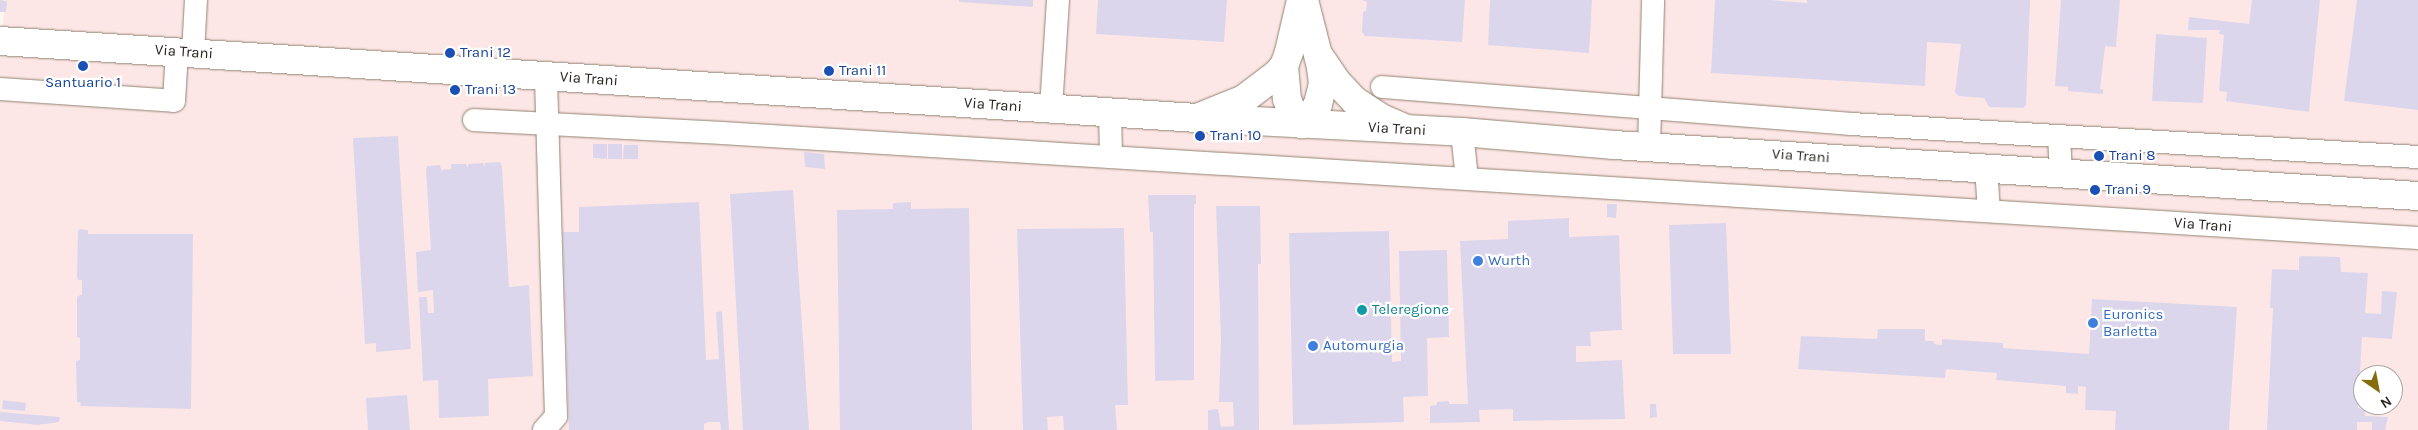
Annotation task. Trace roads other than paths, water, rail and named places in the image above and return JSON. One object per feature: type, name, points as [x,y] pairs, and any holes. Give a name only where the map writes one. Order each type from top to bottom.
[{"type":"main road","points":[[1302,0],[1323,75],[1322,91],[1315,110],[1302,124],[1292,112],[1287,99],[1284,66],[1302,0]]},
{"type":"main road","name":"Via Trani","points":[[0,40],[1197,118],[1462,132],[1649,147],[2418,196]]},
{"type":"main road","points":[[1317,50],[1329,72],[1345,92],[1366,109],[1407,129]]},
{"type":"main road","points":[[1197,118],[1244,99],[1269,82],[1284,66]]},
{"type":"street","points":[[0,89],[174,101],[196,0]]},
{"type":"street","points":[[1050,108],[1058,0]]},
{"type":"street","points":[[1649,147],[1653,0]]},
{"type":"street","points":[[544,430],[556,416],[549,124],[546,76]]},
{"type":"street","points":[[1382,87],[1709,111],[1851,124],[2418,158]]},
{"type":"street","points":[[1110,112],[1111,157]]},
{"type":"street","name":"Via Trani","points":[[474,120],[1111,157],[2418,238]]},
{"type":"street","points":[[1462,132],[1467,179]]},
{"type":"street","points":[[2059,136],[2061,173]]},
{"type":"street","points":[[1986,168],[1989,211]]},
{"type":"place","name":"Trani 12","points":[[450,53]]},
{"type":"place","name":"Santuario 1","points":[[83,66]]},
{"type":"place","name":"Trani 11","points":[[829,71]]},
{"type":"place","name":"Trani 13","points":[[455,90]]},
{"type":"place","name":"Trani 10","points":[[1200,136]]},
{"type":"place","name":"Trani 8","points":[[2099,156]]},
{"type":"place","name":"Trani 9","points":[[2095,190]]},
{"type":"place","name":"Wurth","points":[[1478,261]]},
{"type":"place","name":"Teleregione","points":[[1362,310]]},
{"type":"place","name":"Euronics Barletta","points":[[2093,323]]},
{"type":"place","name":"Automurgia","points":[[1313,346]]}]
